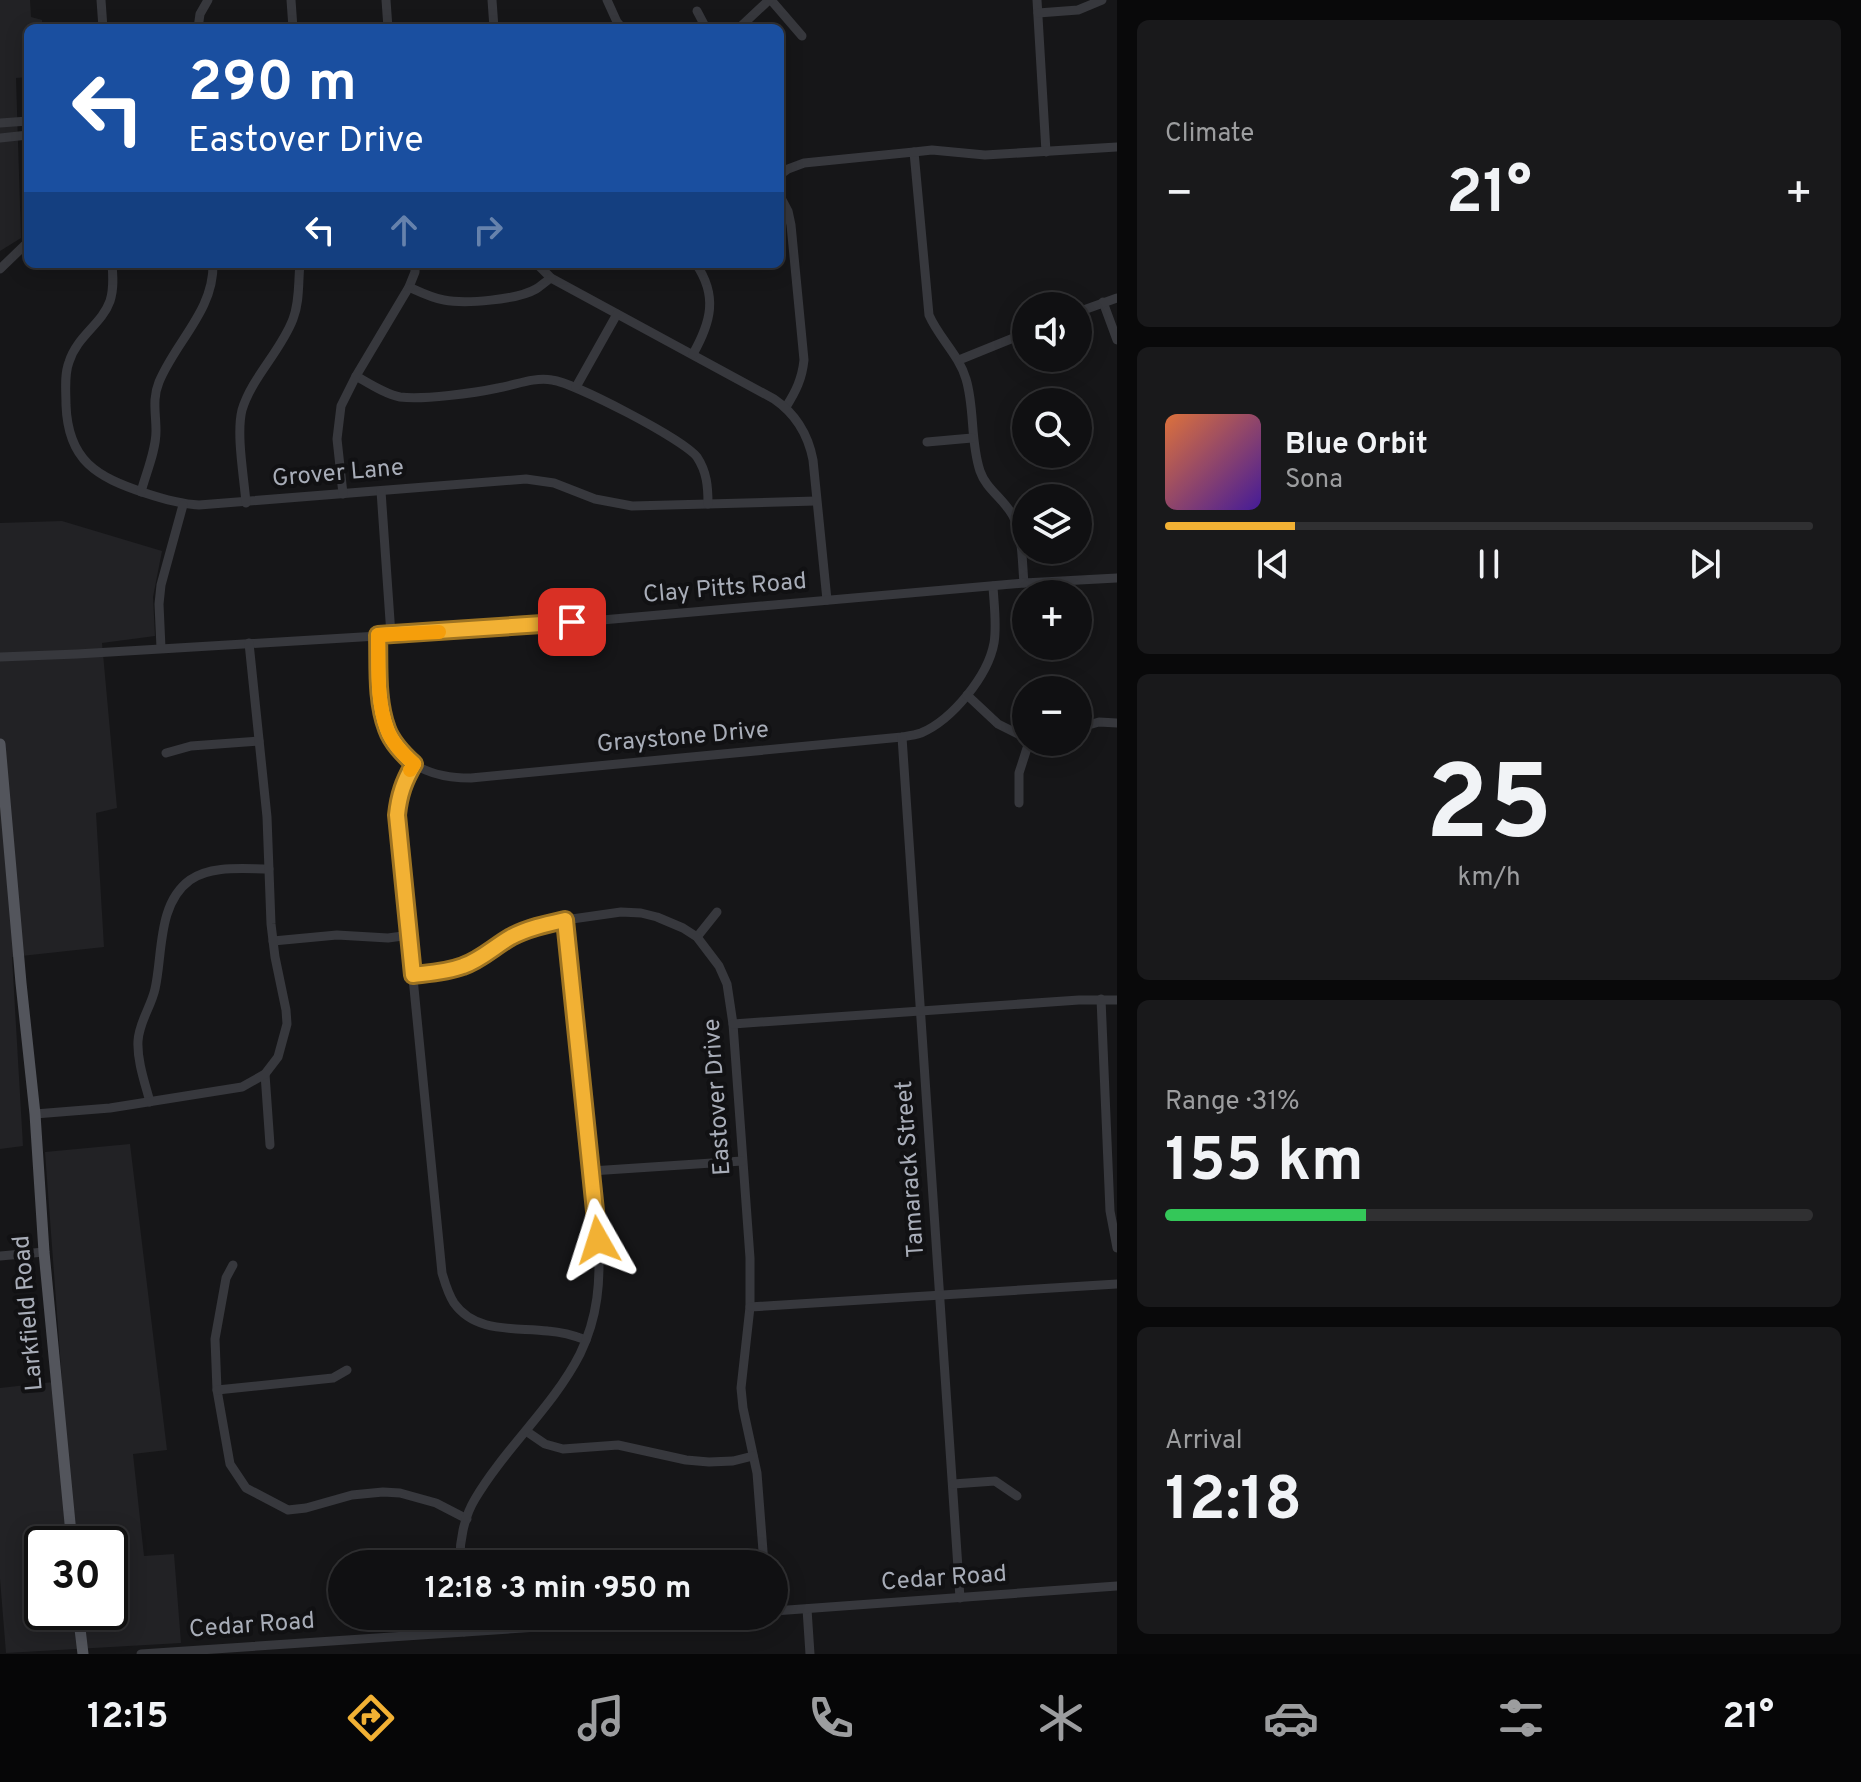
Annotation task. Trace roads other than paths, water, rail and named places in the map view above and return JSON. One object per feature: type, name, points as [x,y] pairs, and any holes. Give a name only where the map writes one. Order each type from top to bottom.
[{"type":"main road","name":"Larkfield Road","points":[[0,744],[70,1526]]},
{"type":"main road","points":[[80,1630],[83,1654]]},
{"type":"street","points":[[101,0],[103,24]]},
{"type":"street","points":[[199,24],[208,0]]},
{"type":"street","points":[[291,0],[293,24]]},
{"type":"street","points":[[386,0],[388,24]]},
{"type":"street","points":[[492,0],[494,24]]},
{"type":"street","points":[[607,0],[619,24]]},
{"type":"street","points":[[743,24],[770,0],[802,36]]},
{"type":"street","points":[[1037,0],[1046,152]]},
{"type":"street","points":[[1038,13],[1078,10],[1102,0]]},
{"type":"street","points":[[697,11],[704,24]]},
{"type":"street","points":[[24,121],[2,123],[3,137],[24,135]]},
{"type":"street","points":[[784,173],[804,163],[932,150],[985,155],[1117,147]]},
{"type":"street","points":[[914,152],[929,315],[936,330],[959,360],[970,392],[975,457],[981,476],[1013,517],[1019,535],[1024,580]]},
{"type":"street","points":[[784,204],[791,225],[804,360],[798,388],[786,407]]},
{"type":"street","points":[[0,269],[24,246]]},
{"type":"street","name":"Grover Lane","points":[[112,268],[110,301],[102,316],[81,338],[67,366],[66,417],[77,449],[87,463],[100,475],[141,492],[183,505],[246,503],[526,479],[554,483],[595,499],[632,506],[816,501]]},
{"type":"street","points":[[141,492],[154,448],[154,399],[159,382],[207,300],[213,284],[213,268]]},
{"type":"street","points":[[246,503],[242,410],[292,322],[297,307],[300,268]]},
{"type":"street","points":[[343,494],[337,439],[341,406],[409,287],[415,268]]},
{"type":"street","points":[[541,268],[551,278],[786,407],[798,420],[810,444],[827,600]]},
{"type":"street","points":[[693,354],[710,314],[707,286],[698,268]]},
{"type":"street","points":[[409,287],[440,299],[471,301],[510,298],[537,288],[551,278]]},
{"type":"street","points":[[1092,306],[1117,298]]},
{"type":"street","points":[[1103,302],[1117,340]]},
{"type":"street","points":[[576,387],[617,314]]},
{"type":"street","points":[[959,360],[1012,339]]},
{"type":"street","points":[[356,376],[399,397],[483,391],[535,380],[553,380],[576,387],[688,447],[708,481],[708,504]]},
{"type":"street","points":[[927,442],[972,438]]},
{"type":"street","points":[[381,491],[391,635]]},
{"type":"street","points":[[161,648],[161,585],[183,505]]},
{"type":"street","name":"Clay Pitts Road","points":[[1080,580],[1117,578]]},
{"type":"street","name":"Clay Pitts Road","points":[[0,657],[511,628],[1012,584]]},
{"type":"street","name":"Graystone Drive","points":[[414,764],[441,776],[471,778],[902,737],[922,732],[967,695],[982,676],[994,643],[993,586]]},
{"type":"street","points":[[378,635],[380,697],[387,728],[402,752],[414,764],[404,780],[397,815],[442,1273],[455,1304],[468,1317],[488,1326],[547,1331],[586,1340]]},
{"type":"street","points":[[35,1114],[110,1108],[242,1087],[265,1074],[278,1057],[287,1024],[273,941],[267,817],[249,643]]},
{"type":"street","points":[[967,695],[998,724],[1012,731]]},
{"type":"street","points":[[1092,724],[1117,723]]},
{"type":"street","name":"Tamarack Street","points":[[902,737],[960,1598]]},
{"type":"street","points":[[166,753],[191,746],[259,741]]},
{"type":"street","points":[[1019,803],[1019,773],[1024,756]]},
{"type":"street","points":[[150,1102],[138,1042],[140,1025],[154,993],[164,920],[170,904],[188,881],[203,874],[269,869]]},
{"type":"street","name":"Eastover Drive","points":[[413,975],[464,966],[511,937],[535,927],[621,912],[641,913],[671,922],[697,937],[719,966],[727,984],[733,1024],[750,1258],[750,1307],[741,1388],[759,1492],[763,1550]]},
{"type":"street","points":[[697,937],[717,912]]},
{"type":"street","points":[[461,1550],[474,1500],[568,1374],[586,1340],[596,1308],[600,1269],[565,920]]},
{"type":"street","points":[[273,941],[337,935],[388,938],[410,935]]},
{"type":"street","points":[[1101,999],[1112,1160],[1110,1211],[1117,1248]]},
{"type":"street","points":[[733,1024],[1117,1000]]},
{"type":"street","points":[[265,1074],[270,1145]]},
{"type":"street","points":[[591,1171],[742,1161]]},
{"type":"street","points":[[0,1256],[44,1252]]},
{"type":"street","points":[[233,1265],[226,1278],[215,1339],[217,1390],[230,1464],[246,1488],[288,1510],[352,1495],[383,1492],[418,1496],[467,1519]]},
{"type":"street","points":[[750,1307],[1117,1284]]},
{"type":"street","points":[[217,1390],[333,1378],[347,1370]]},
{"type":"street","points":[[526,1431],[545,1444],[563,1449],[618,1445],[709,1462],[753,1456]]},
{"type":"street","points":[[953,1484],[995,1481],[1017,1496]]},
{"type":"street","name":"Cedar Road","points":[[788,1610],[1117,1586]]},
{"type":"street","points":[[807,1609],[810,1654]]},
{"type":"street","name":"Cedar Road","points":[[141,1654],[286,1649],[494,1630]]}]
